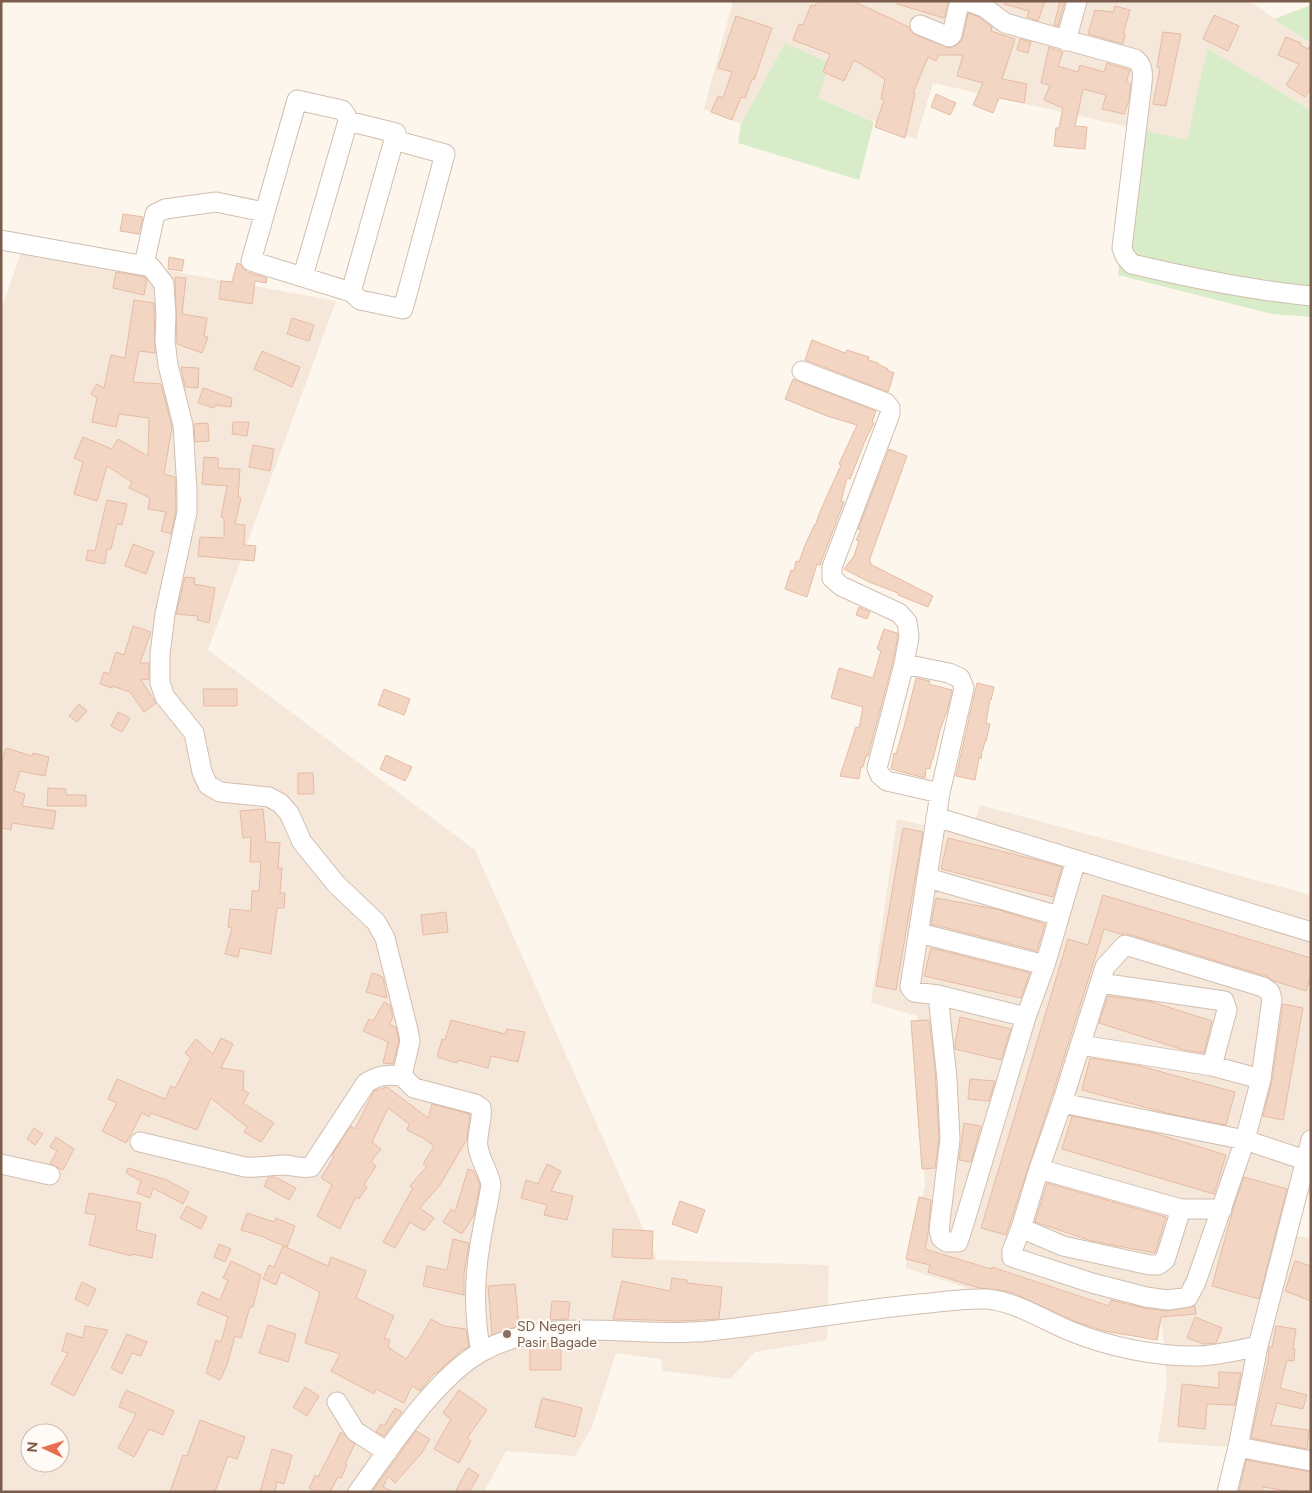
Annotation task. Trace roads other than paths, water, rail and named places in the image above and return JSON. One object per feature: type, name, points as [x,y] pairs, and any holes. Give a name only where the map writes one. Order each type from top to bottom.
[{"type":"street","points":[[920,26],[949,36],[952,35],[958,8],[962,2],[966,1],[984,8],[1005,23],[1135,59],[1140,63],[1143,70],[1122,248],[1125,256],[1132,264],[1277,293],[1311,296]]},
{"type":"street","points":[[1066,41],[1077,1]]},
{"type":"street","points":[[303,276],[348,121],[342,110],[298,100],[251,261],[352,292],[360,300],[403,309],[445,154],[394,140]]},
{"type":"street","points":[[348,121],[396,133],[352,292]]},
{"type":"street","points":[[144,265],[155,214],[165,210],[216,202],[264,212]]},
{"type":"street","points":[[1,240],[144,265],[151,267],[164,284],[165,341],[168,365],[183,425],[187,512],[165,614],[160,654],[160,683],[165,697],[194,733],[202,772],[208,785],[220,792],[269,797],[280,803],[288,813],[302,842],[336,884],[376,922],[385,938],[410,1041],[402,1076]]},
{"type":"street","points":[[802,371],[886,403],[890,408],[890,414],[832,567],[832,578],[841,586],[900,613],[907,622],[909,637],[904,664],[877,768],[880,775],[887,781],[940,793]]},
{"type":"street","points":[[904,664],[949,673],[960,678],[964,688],[940,793],[910,987],[914,992],[938,995],[1026,1017]]},
{"type":"street","points":[[936,817],[1311,932]]},
{"type":"street","points":[[938,995],[947,1079],[950,1139],[939,1230],[941,1238],[947,1242],[958,1242],[1026,1017],[1046,965],[1076,860]]},
{"type":"street","points":[[928,878],[1059,916]]},
{"type":"street","points":[[919,933],[1046,965]]},
{"type":"street","points":[[1125,945],[1262,987],[1270,992],[1272,999],[1261,1079],[1245,1140],[1196,1282],[1188,1297],[1168,1300],[1146,1297],[1092,1283],[1012,1257],[1012,1251],[1022,1228],[1039,1169],[1081,1045],[1105,967],[1109,960],[1125,945]]},
{"type":"street","points":[[1100,984],[1224,1001],[1227,1010],[1212,1066]]},
{"type":"street","points":[[1081,1045],[1212,1066],[1261,1079]]},
{"type":"street","points":[[140,1142],[245,1167],[258,1168],[284,1165],[306,1168],[311,1167],[366,1083],[375,1077],[386,1074],[402,1076],[414,1088],[475,1104],[481,1108],[482,1114],[477,1145],[490,1176],[491,1185],[478,1268],[476,1301],[477,1332],[481,1352]]},
{"type":"street","points":[[1062,1103],[1245,1140],[1305,1160]]},
{"type":"street","points":[[1227,1492],[1258,1346],[1311,1140]]},
{"type":"street","points":[[1,1164],[50,1175]]},
{"type":"street","points":[[1039,1169],[1181,1209],[1222,1209]]},
{"type":"street","points":[[1022,1228],[1063,1246],[1150,1265],[1158,1265],[1165,1260],[1181,1209]]},
{"type":"street","points":[[358,1492],[418,1412],[459,1367],[481,1352],[509,1340],[545,1332],[567,1330],[673,1333],[706,1331],[900,1306],[987,1299],[1022,1309],[1083,1336],[1135,1349],[1164,1354],[1201,1356],[1258,1346]]},
{"type":"street","points":[[337,1402],[355,1431],[387,1452]]},
{"type":"street","points":[[1238,1447],[1311,1461]]},
{"type":"place","name":"SD Negeri Pasir Bagade","points":[[507,1334]]}]
